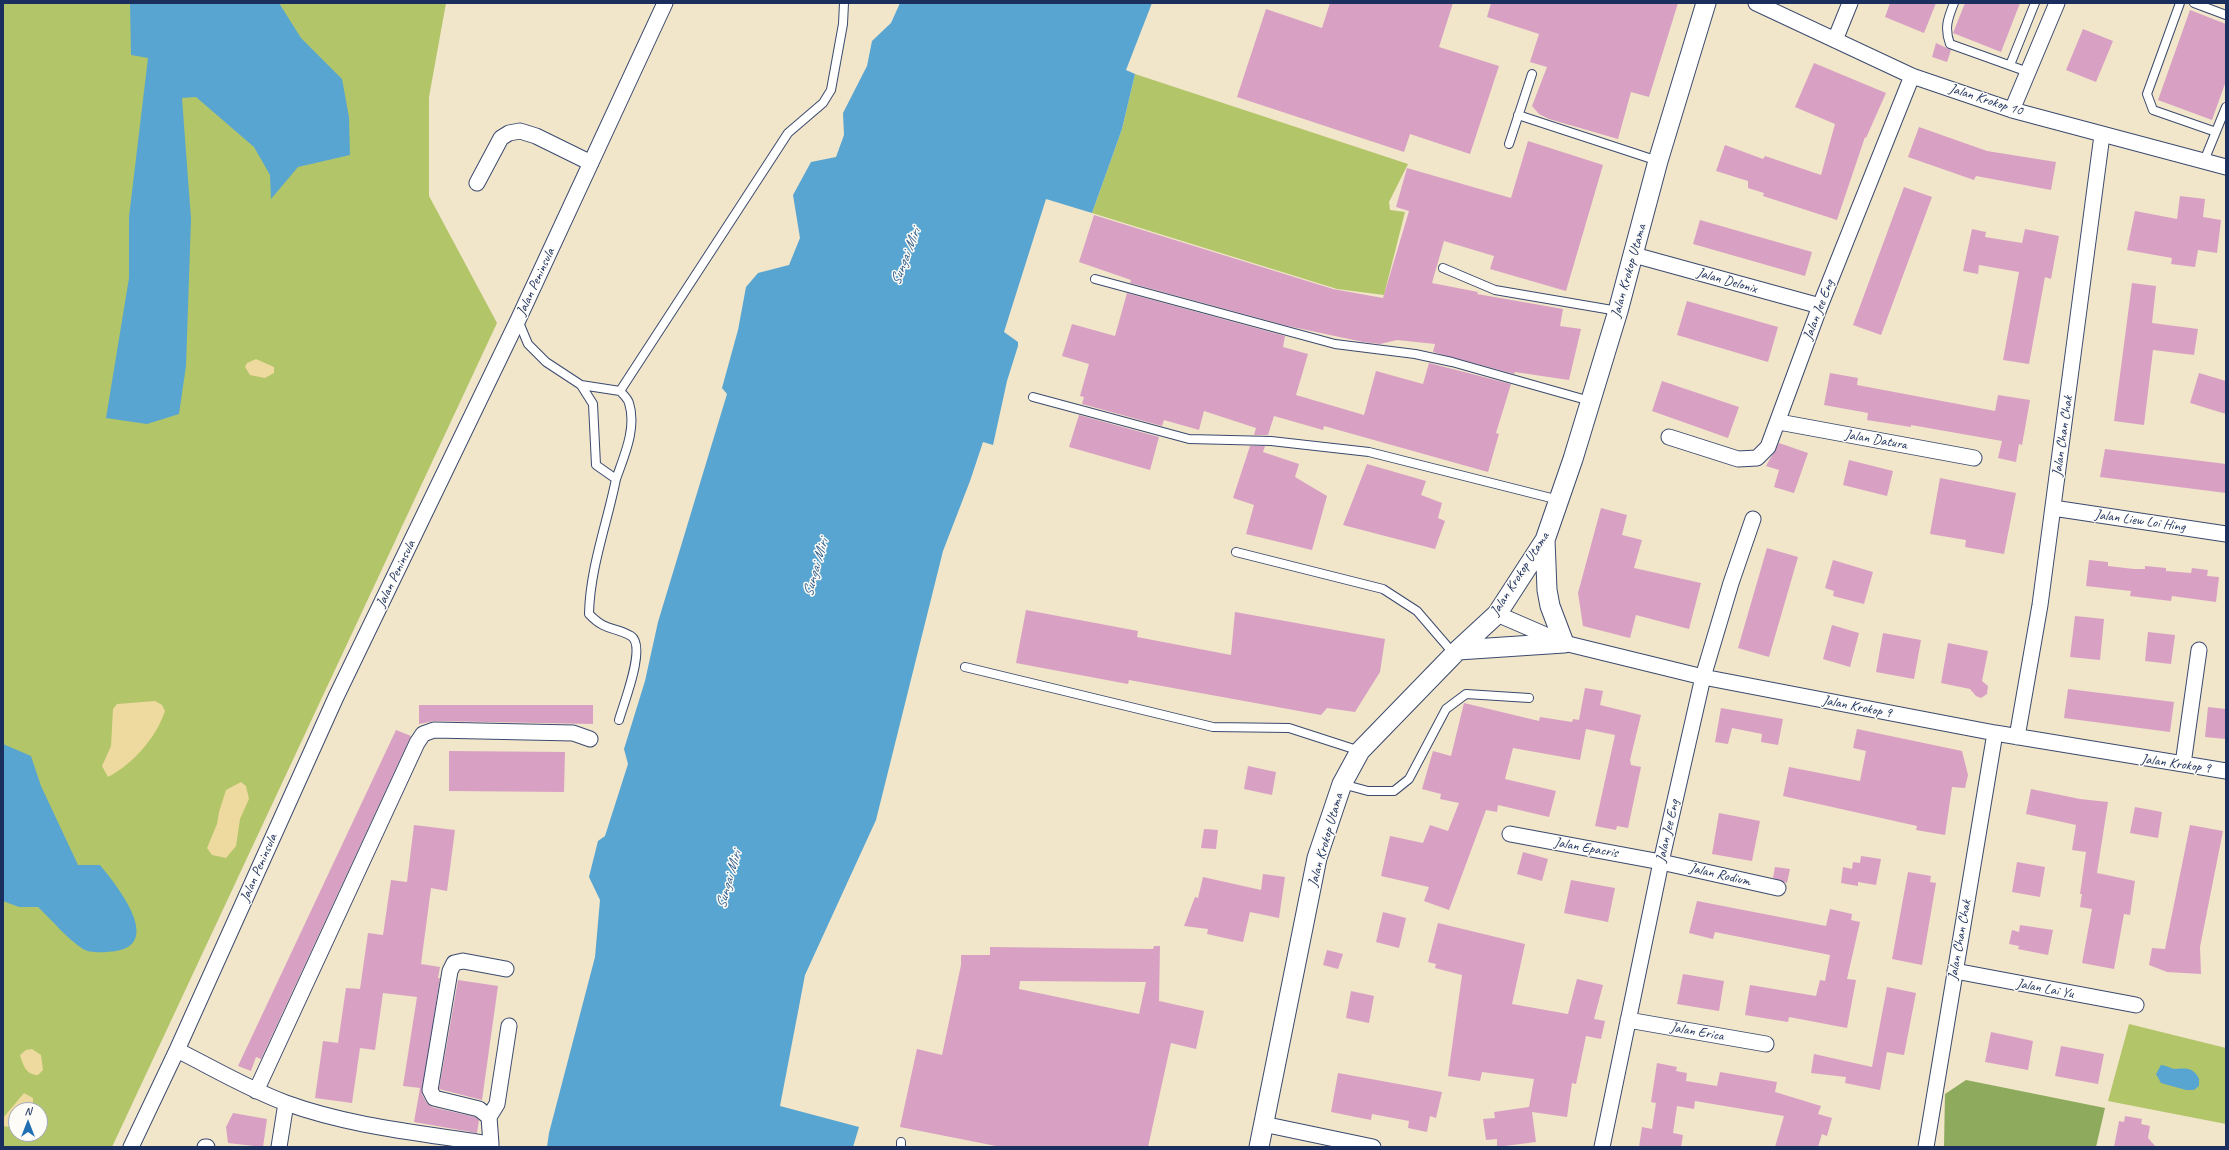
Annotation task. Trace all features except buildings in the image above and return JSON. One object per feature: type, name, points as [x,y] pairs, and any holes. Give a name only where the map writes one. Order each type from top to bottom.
[{"type":"street","name":"Jalan Peninsula","points":[[130,1147],[177,1050],[336,697],[518,320],[665,3]]},
{"type":"street","name":"Jalan Krokop Utama","points":[[1259,1147],[1317,858],[1342,784],[1360,751],[1456,652],[1497,614],[1545,540],[1560,501],[1618,311],[1658,161],[1706,3]]},
{"type":"street","name":"Jalan Krokop 10","points":[[1756,3],[1912,76],[2012,110],[2226,167]]},
{"type":"street","points":[[1835,40],[1850,3]]},
{"type":"street","points":[[2012,110],[2058,3]]},
{"type":"street","name":"Jalan Jee Eng","points":[[1669,437],[1738,459],[1757,458],[1768,447],[1779,422],[1820,306],[1912,76]]},
{"type":"street","points":[[478,183],[501,138],[509,132],[520,131],[536,136],[591,163]]},
{"type":"street","name":"Jalan Chan Chak","points":[[2017,737],[2040,605],[2102,135]]},
{"type":"street","name":"Jalan Delonix","points":[[1634,254],[1820,306]]},
{"type":"street","name":"Jalan Datura","points":[[1779,422],[1974,458]]},
{"type":"street","name":"Jalan Liew Loi Hing","points":[[2053,508],[2226,534]]},
{"type":"street","name":"Jalan Jee Eng","points":[[1602,1147],[1661,862],[1703,676],[1731,583],[1753,519]]},
{"type":"street","points":[[1456,652],[1564,643],[1550,606],[1547,590],[1545,540]]},
{"type":"street","name":"Jalan Krokop 9","points":[[1497,614],[1564,643],[1703,676],[2017,737],[2226,771]]},
{"type":"street","points":[[2183,764],[2200,650]]},
{"type":"street","points":[[256,1091],[417,743],[423,734],[434,730],[573,733],[590,739]]},
{"type":"street","name":"Jalan Chan Chak","points":[[1926,1147],[1995,733]]},
{"type":"street","name":"Jalan Epacris","points":[[1510,834],[1661,862]]},
{"type":"street","name":"Jalan Rodium","points":[[1661,862],[1778,888]]},
{"type":"street","points":[[489,1117],[479,1109],[434,1098],[430,1090],[450,970],[454,963],[463,961],[506,969]]},
{"type":"street","name":"Jalan Lai Yu","points":[[1955,971],[2136,1005]]},
{"type":"street","name":"Jalan Erica","points":[[1628,1020],[1766,1044]]},
{"type":"street","points":[[177,1050],[256,1091],[286,1103],[347,1121],[491,1146],[489,1117],[497,1104],[509,1026]]},
{"type":"street","points":[[279,1147],[286,1103]]},
{"type":"street","points":[[1263,1124],[1373,1147]]},
{"type":"lane","points":[[620,391],[788,133],[823,103],[831,90],[843,24],[844,3]]},
{"type":"lane","points":[[1954,3],[1947,20],[1945,33],[1950,44],[2028,72]]},
{"type":"lane","points":[[2010,65],[2035,3]]},
{"type":"lane","points":[[2180,3],[2147,94],[2152,110],[2216,132]]},
{"type":"lane","points":[[2194,3],[2226,15]]},
{"type":"lane","points":[[1508,144],[1532,74]]},
{"type":"lane","points":[[2204,161],[2226,107]]},
{"type":"lane","points":[[1518,115],[1658,161]]},
{"type":"lane","points":[[1443,268],[1495,290],[1618,311]]},
{"type":"lane","points":[[1095,279],[1335,344],[1415,354],[1452,362],[1590,401]]},
{"type":"lane","points":[[518,320],[528,344],[546,362],[581,385],[620,391],[629,402],[632,423],[628,445],[616,479],[589,596],[589,614],[599,625],[632,637],[638,645],[637,660],[619,720]]},
{"type":"lane","points":[[581,385],[592,404],[596,465],[616,479]]},
{"type":"lane","points":[[1033,397],[1189,439],[1271,441],[1369,452],[1560,501]]},
{"type":"lane","points":[[1236,552],[1384,588],[1416,611],[1456,652]]},
{"type":"lane","points":[[965,667],[1213,727],[1290,728],[1360,751]]},
{"type":"lane","points":[[1342,784],[1368,791],[1394,791],[1409,779],[1446,709],[1466,694],[1529,698]]},
{"type":"green space","points":[[3,3],[446,3],[429,97],[429,196],[497,323],[112,1147],[3,1147]]},
{"type":"green space","points":[[1135,74],[1408,164],[1389,202],[1390,210],[1405,212],[1384,295],[1337,289],[1092,213],[1122,129]]},
{"type":"green space","points":[[2129,1024],[2226,1048],[2226,1124],[2108,1101]]},
{"type":"green space","points":[[1966,1080],[2105,1108],[2096,1147],[1944,1147],[1945,1094]]},
{"type":"sand","points":[[256,359],[274,367],[274,373],[265,378],[250,375],[245,367],[247,363]]},
{"type":"sand","points":[[155,701],[162,705],[165,711],[156,731],[135,758],[108,777],[102,766],[111,746],[113,709],[117,704]]},
{"type":"sand","points":[[241,782],[246,786],[249,799],[240,819],[236,846],[226,858],[212,855],[207,848],[217,824],[226,790]]},
{"type":"sand","points":[[32,1049],[41,1055],[43,1070],[38,1075],[34,1075],[26,1069],[20,1055],[26,1050]]},
{"type":"sand","points":[[24,1093],[33,1098],[33,1102],[16,1102]]},
{"type":"sand","points":[[8,1112],[8,1127],[3,1125],[3,1118]]},
{"type":"water","points":[[130,3],[279,3],[301,38],[342,79],[349,117],[350,155],[298,167],[271,199],[270,175],[254,147],[196,97],[182,98],[191,219],[186,366],[179,414],[147,424],[106,418],[129,278],[129,217],[148,58],[131,55]]},
{"type":"water","name":"Sungai Miri","points":[[900,3],[1152,3],[1126,70],[1135,74],[1122,129],[1092,213],[1046,199],[1004,332],[1018,342],[1018,346],[1007,381],[993,445],[983,442],[970,481],[943,551],[876,820],[805,975],[780,1106],[859,1127],[853,1147],[547,1147],[549,1133],[595,957],[600,900],[589,877],[598,841],[605,836],[628,764],[624,749],[645,681],[658,622],[727,394],[722,388],[738,330],[746,287],[758,273],[789,265],[800,238],[793,195],[811,162],[836,157],[844,135],[843,113],[867,66],[872,41],[891,23]]},
{"type":"water","points":[[3,744],[31,756],[41,786],[78,865],[100,865],[124,897],[136,924],[136,936],[130,946],[116,951],[86,951],[71,940],[38,907],[19,907],[3,901]]},
{"type":"water","points":[[2161,1065],[2174,1069],[2187,1069],[2192,1071],[2199,1079],[2199,1086],[2194,1090],[2186,1090],[2161,1083],[2156,1074]]}]
